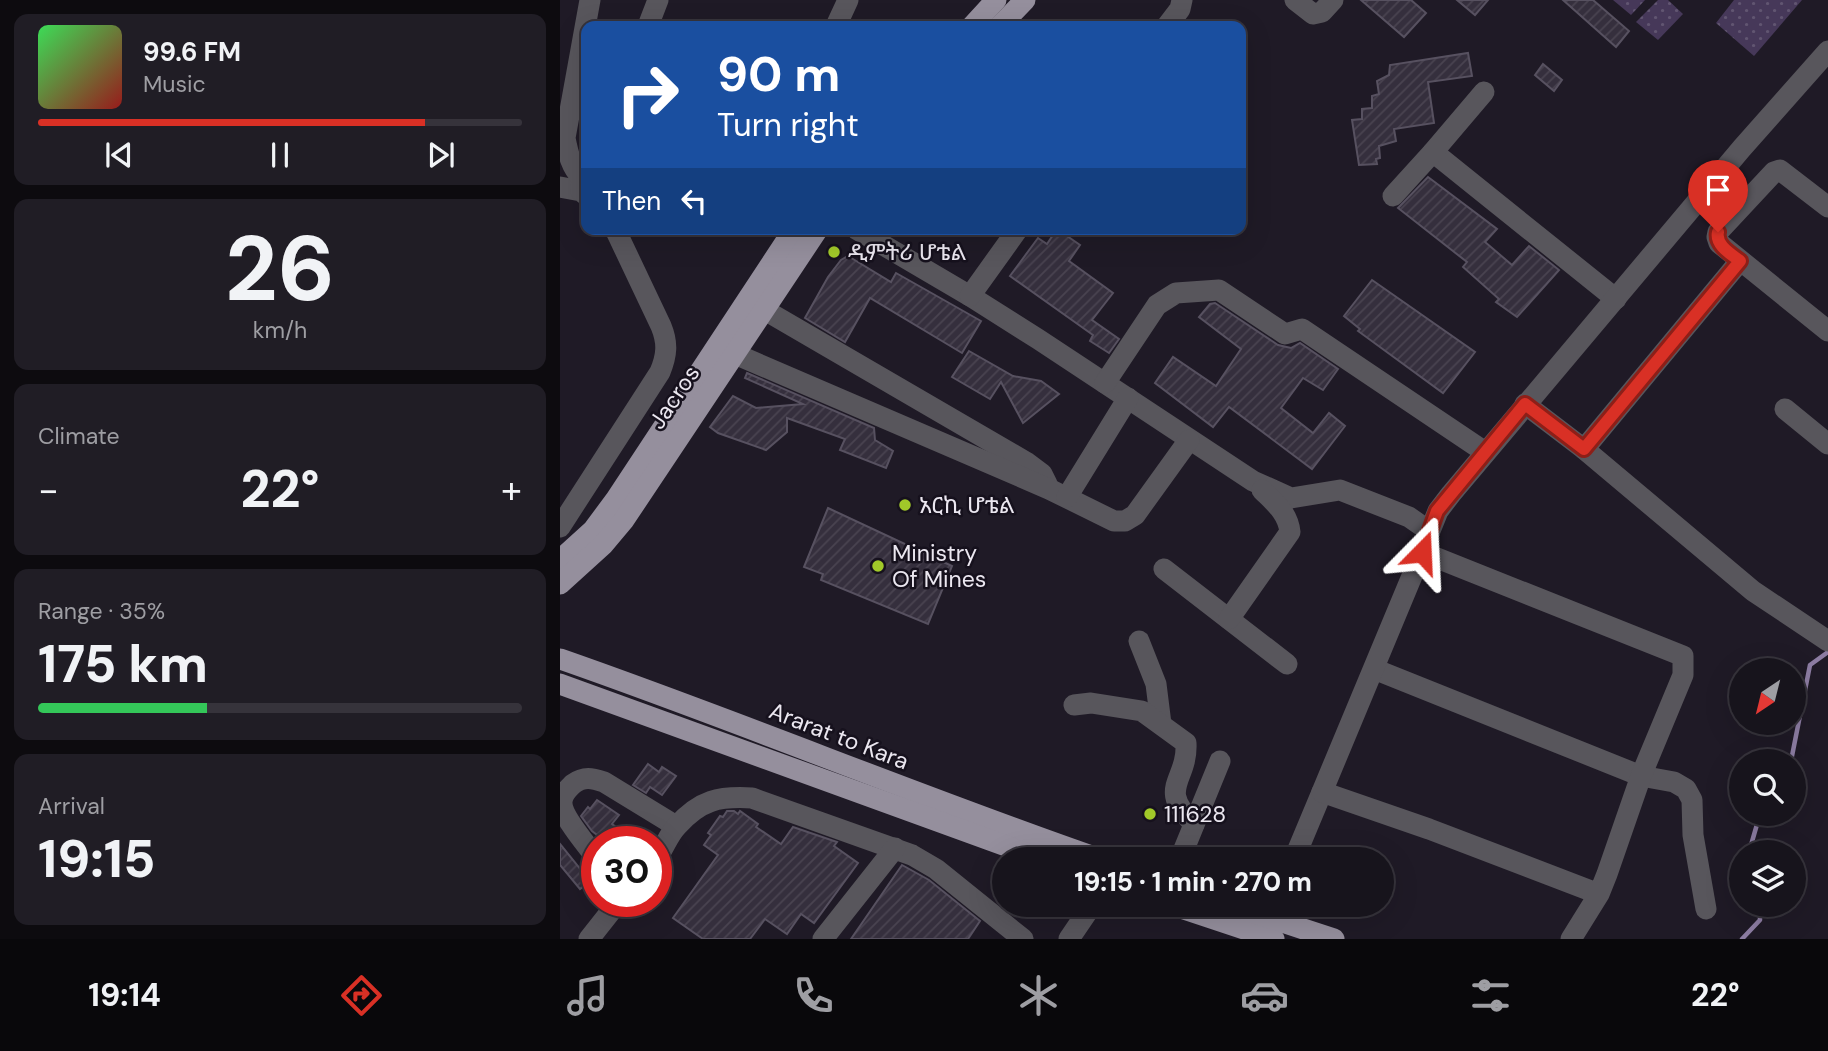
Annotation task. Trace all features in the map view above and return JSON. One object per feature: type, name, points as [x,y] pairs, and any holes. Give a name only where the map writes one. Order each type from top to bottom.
[{"type":"main road","points":[[977,21],[996,0]]},
{"type":"main road","points":[[1005,21],[1025,0]]},
{"type":"main road","name":"Jacros","points":[[560,560],[593,530],[616,499],[790,235]]},
{"type":"main road","name":"Jacros","points":[[560,584],[603,545],[624,520],[814,235]]},
{"type":"main road","name":"Ararat to Kara","points":[[560,659],[1066,847]]},
{"type":"main road","name":"Ararat to Kara","points":[[560,684],[1009,847]]},
{"type":"main road","points":[[1248,917],[1273,921],[1334,939]]},
{"type":"street","points":[[586,21],[590,0]]},
{"type":"street","points":[[650,21],[658,0]]},
{"type":"street","points":[[838,21],[848,0]]},
{"type":"street","points":[[1171,21],[1180,9],[1182,0]]},
{"type":"street","points":[[1295,0],[1313,14],[1322,12],[1333,0]]},
{"type":"street","points":[[579,185],[565,138],[581,45]]},
{"type":"street","points":[[1299,847],[1437,511],[1742,148],[1826,56]]},
{"type":"street","points":[[1393,196],[1484,92]]},
{"type":"street","points":[[1433,152],[1616,299]]},
{"type":"street","points":[[1828,207],[1780,170],[1774,172],[1718,232],[1717,237],[1719,243],[1740,261],[1828,331]]},
{"type":"street","points":[[560,527],[660,372],[666,356],[666,339],[661,326],[618,235]]},
{"type":"street","points":[[866,235],[970,296],[1253,481],[1291,498],[1340,490],[1409,517],[1429,531]]},
{"type":"street","points":[[970,296],[1014,235]]},
{"type":"street","points":[[1584,449],[1740,261]]},
{"type":"street","points":[[1105,383],[1157,305],[1176,293],[1219,290],[1285,334],[1302,329],[1485,452]]},
{"type":"street","points":[[763,309],[1026,462],[1042,474],[1058,493]]},
{"type":"street","points":[[735,354],[1058,493],[1114,521],[1125,521],[1135,515],[1189,440]]},
{"type":"street","points":[[1058,493],[1128,398]]},
{"type":"street","points":[[1525,404],[1584,449],[1753,591],[1828,641]]},
{"type":"street","points":[[916,432],[929,406]]},
{"type":"street","points":[[1785,409],[1828,444]]},
{"type":"street","points":[[1228,619],[1290,532],[1284,511],[1253,481]]},
{"type":"street","points":[[1422,552],[1683,656],[1683,675],[1641,776],[1599,894],[1571,939]]},
{"type":"street","points":[[1164,569],[1287,664]]},
{"type":"street","points":[[1139,641],[1156,684],[1161,724]]},
{"type":"street","points":[[1374,669],[1641,776],[1674,782],[1686,789],[1692,800],[1693,835],[1706,909]]},
{"type":"street","points":[[1074,705],[1091,703],[1142,711],[1186,743],[1187,756],[1176,785],[1175,797],[1184,814],[1195,824]]},
{"type":"street","points":[[1186,847],[1220,761]]},
{"type":"street","points":[[581,836],[565,814],[562,802],[565,791],[580,778],[604,782],[676,826]]},
{"type":"street","points":[[1322,792],[1429,829],[1599,894]]},
{"type":"street","points":[[672,833],[676,826],[704,803],[725,796],[752,798],[895,848],[936,869],[1010,935]]},
{"type":"street","points":[[823,939],[895,848]]},
{"type":"street","points":[[589,939],[606,917]]},
{"type":"street","points":[[1069,939],[1084,917]]},
{"type":"shaded area","points":[[1613,0],[1645,0],[1631,15]]},
{"type":"shaded area","points":[[1658,0],[1668,0],[1683,14],[1658,40],[1636,22]]},
{"type":"shaded area","points":[[1734,0],[1802,0],[1754,56],[1716,23]]},
{"type":"building","points":[[1361,0],[1411,0],[1426,13],[1404,37]]},
{"type":"building","points":[[1457,0],[1488,0],[1475,15]]},
{"type":"building","points":[[1563,0],[1593,0],[1629,31],[1616,47]]},
{"type":"building","points":[[1468,53],[1472,76],[1428,82],[1434,123],[1394,129],[1396,141],[1379,146],[1380,158],[1376,159],[1377,164],[1359,165],[1352,120],[1362,119],[1362,109],[1372,108],[1372,96],[1379,94],[1377,81],[1389,75],[1390,65]]},
{"type":"building","points":[[1543,64],[1562,80],[1554,91],[1535,75]]},
{"type":"building","points":[[1428,177],[1497,229],[1485,242],[1512,265],[1529,246],[1559,270],[1517,317],[1496,302],[1499,299],[1463,267],[1467,262],[1398,208]]},
{"type":"building","points":[[1053,235],[1066,235],[1080,245],[1069,261],[1113,293],[1092,320],[1119,339],[1109,353],[1090,341],[1093,335],[1010,276],[1038,238],[1047,244]]},
{"type":"building","points":[[848,256],[891,282],[896,273],[981,321],[962,353],[870,298],[845,342],[805,318],[828,277],[841,260]]},
{"type":"building","points":[[1372,280],[1475,352],[1443,393],[1358,331],[1360,329],[1344,316]]},
{"type":"building","points":[[1215,303],[1278,345],[1291,348],[1300,343],[1338,369],[1323,390],[1303,378],[1281,408],[1313,433],[1329,413],[1345,426],[1312,469],[1229,407],[1213,427],[1155,383],[1173,357],[1216,386],[1241,349],[1199,317],[1210,304]]},
{"type":"building","points":[[969,351],[1013,376],[1041,381],[1059,394],[1023,423],[1001,382],[990,399],[952,377]]},
{"type":"building","points":[[747,373],[874,428],[875,440],[893,451],[886,468],[840,450],[845,439],[787,418],[787,432],[766,450],[718,433],[710,427],[733,396],[756,408],[803,404],[745,378]]},
{"type":"building","name":"Ministry Of Mines","points":[[828,508],[952,566],[928,624],[821,580],[823,574],[804,567]]},
{"type":"building","points":[[648,764],[659,772],[662,767],[676,776],[662,795],[650,787],[646,793],[633,785]]},
{"type":"building","points":[[597,800],[619,815],[612,824],[615,826],[588,826],[581,816],[588,807],[590,809]]},
{"type":"building","points":[[727,811],[738,814],[740,811],[758,824],[756,827],[781,844],[793,827],[837,842],[834,846],[858,863],[814,923],[801,914],[787,934],[765,919],[750,939],[703,939],[673,918],[718,855],[704,845],[711,835],[708,833]]},
{"type":"building","points":[[560,844],[581,870],[581,888],[580,889],[560,865]]},
{"type":"building","points":[[902,865],[929,880],[980,921],[968,939],[851,939]]},
{"type":"waterway","points":[[1793,749],[1810,665],[1828,652]]},
{"type":"waterway","points":[[1752,840],[1757,826]]},
{"type":"waterway","points":[[1742,939],[1760,917]]},
{"type":"place","name":"ዲምትሪ ሆቴል","points":[[834,252]]},
{"type":"place","name":"አርኪ ሆቴል","points":[[905,505]]},
{"type":"place","name":"Ministry Of Mines","points":[[878,566]]},
{"type":"place","name":"111628","points":[[1150,814]]},
{"type":"route","points":[[1422,552],[1437,511],[1525,404],[1584,449],[1740,261],[1719,243],[1718,232]]}]
